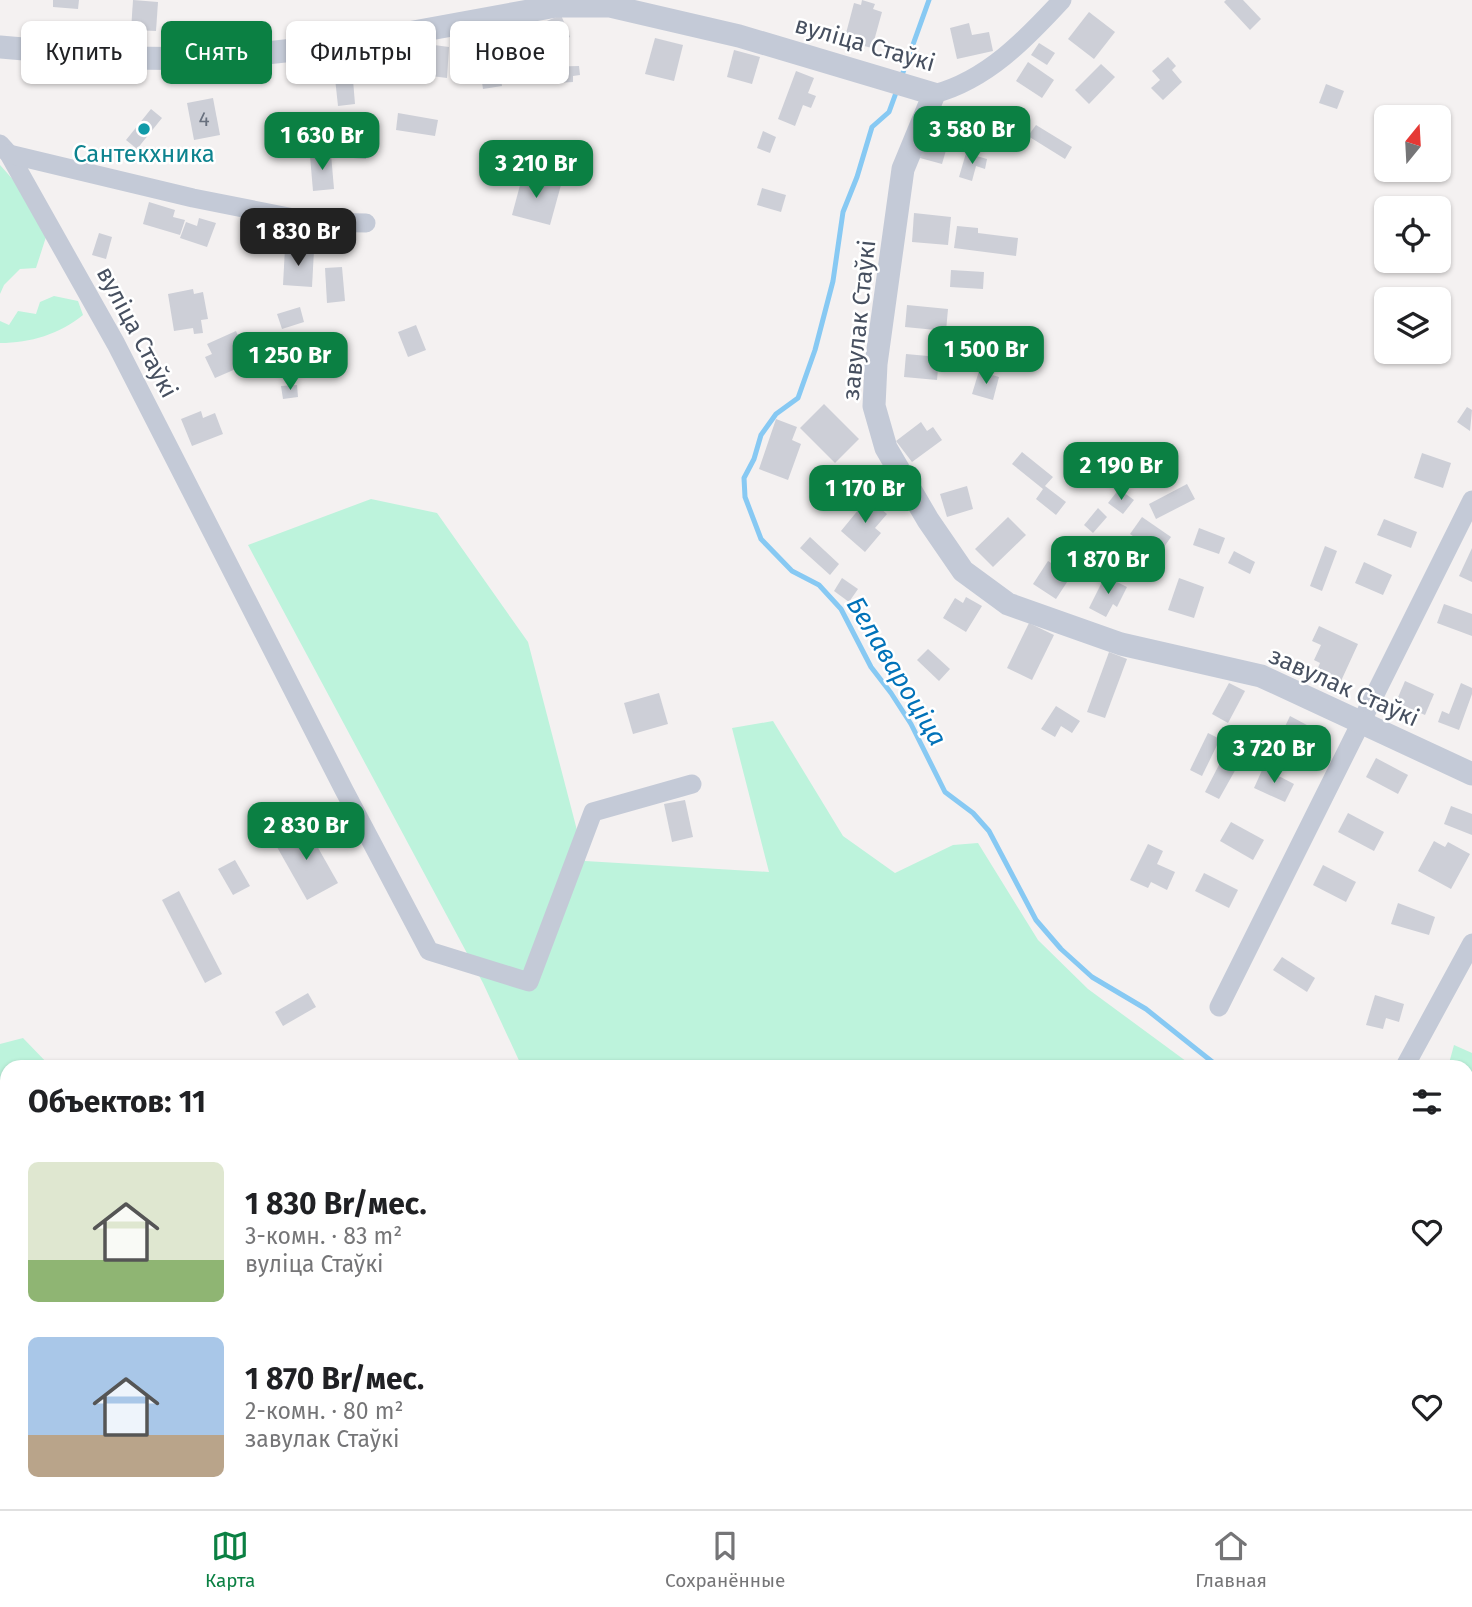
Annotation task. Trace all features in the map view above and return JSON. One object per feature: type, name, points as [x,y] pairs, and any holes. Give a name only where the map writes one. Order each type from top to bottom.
[{"type":"street","name":"вуліца Стаўкі","points":[[0,47],[128,58],[213,59],[348,44],[556,6],[610,6],[739,36],[928,92],[954,89],[986,71],[1039,25],[1062,0]]},
{"type":"street","name":"завулак Стаўкі","points":[[928,92],[903,169],[876,364],[874,406],[886,448],[928,520],[963,571],[1008,604],[1121,643],[1261,676],[1472,774]]},
{"type":"street","name":"вуліца Стаўкі","points":[[5,149],[193,198],[314,222],[366,223]]},
{"type":"street","name":"вуліца Стаўкі","points":[[5,149],[116,344],[429,951],[529,982],[593,812],[692,784]]},
{"type":"street","points":[[1219,1007],[1472,500]]},
{"type":"street","points":[[1408,1060],[1472,943]]},
{"type":"green space","points":[[0,165],[16,183],[46,237],[36,268],[20,269],[4,285],[0,294]]},
{"type":"green space","points":[[54,296],[78,301],[83,315],[44,336],[0,343],[0,321],[9,325],[18,311],[36,314],[40,302]]},
{"type":"green space","points":[[371,499],[437,513],[528,642],[585,861],[769,872],[732,728],[773,721],[843,836],[895,873],[953,845],[978,843],[1038,940],[1088,989],[1184,1060],[519,1060],[483,983],[248,545]]},
{"type":"green space","points":[[23,1038],[44,1060],[0,1060],[0,1044]]},
{"type":"green space","points":[[1454,1045],[1472,1053],[1472,1060],[1450,1060]]},
{"type":"building","points":[[53,0],[79,0],[78,9],[53,7]]},
{"type":"building","points":[[133,0],[158,2],[156,31],[147,31],[147,21],[132,21]]},
{"type":"building","points":[[862,0],[875,4],[873,9],[882,12],[872,48],[844,41],[854,3],[861,5]]},
{"type":"building","points":[[1243,0],[1261,19],[1250,30],[1224,2]]},
{"type":"building","points":[[1089,12],[1115,32],[1094,59],[1068,39]]},
{"type":"building","points":[[561,15],[563,21],[547,21]]},
{"type":"building","points":[[969,23],[972,35],[989,32],[993,51],[957,59],[950,28]]},
{"type":"building","points":[[655,38],[683,45],[674,81],[645,74]]},
{"type":"building","points":[[1039,43],[1055,53],[1047,65],[1031,55]]},
{"type":"building","points":[[436,45],[449,47],[447,78],[436,77]]},
{"type":"building","points":[[734,50],[760,57],[752,84],[727,77]]},
{"type":"building","points":[[1168,57],[1176,66],[1172,70],[1182,82],[1163,100],[1151,88],[1160,80],[1152,71]]},
{"type":"building","points":[[1028,62],[1054,80],[1042,98],[1016,81]]},
{"type":"building","points":[[1101,64],[1115,77],[1089,104],[1075,90]]},
{"type":"building","points":[[569,66],[579,66],[580,75],[573,76],[573,82],[569,82]]},
{"type":"building","points":[[796,71],[814,78],[808,93],[816,96],[811,108],[803,105],[795,126],[778,119]]},
{"type":"building","points":[[336,84],[353,84],[355,104],[338,106]]},
{"type":"building","points":[[482,84],[502,84],[502,86],[483,89]]},
{"type":"building","points":[[1326,84],[1344,91],[1337,109],[1319,103]]},
{"type":"building","points":[[213,98],[220,135],[194,140],[187,103]]},
{"type":"building","name":"Сантекхника","points":[[151,109],[162,118],[137,149],[126,140]]},
{"type":"building","points":[[296,112],[300,130],[272,137],[267,119]]},
{"type":"building","points":[[398,113],[438,120],[435,136],[396,130]]},
{"type":"building","points":[[996,124],[1017,131],[1012,142],[992,134]]},
{"type":"building","points":[[1036,125],[1072,147],[1065,159],[1028,136]]},
{"type":"building","points":[[929,127],[951,133],[942,164],[920,158]]},
{"type":"building","points":[[763,131],[776,137],[770,153],[757,148]]},
{"type":"building","points":[[354,133],[368,134],[366,159],[341,157],[342,139],[353,140]]},
{"type":"building","points":[[966,153],[987,159],[985,169],[976,166],[972,181],[959,177]]},
{"type":"building","points":[[331,154],[334,189],[313,191],[310,156]]},
{"type":"building","points":[[523,174],[561,185],[550,225],[512,215]]},
{"type":"building","points":[[762,188],[786,195],[781,212],[757,205]]},
{"type":"building","points":[[149,202],[175,210],[173,217],[185,220],[180,235],[143,224]]},
{"type":"building","points":[[914,213],[951,217],[948,245],[912,242]]},
{"type":"building","points":[[199,218],[216,223],[207,247],[180,238],[186,222],[197,226]]},
{"type":"building","points":[[957,226],[978,228],[978,233],[1018,238],[1016,256],[954,248]]},
{"type":"building","points":[[99,233],[112,237],[106,259],[92,255]]},
{"type":"building","points":[[285,248],[314,250],[312,287],[283,285]]},
{"type":"building","points":[[342,267],[345,301],[327,303],[325,268]]},
{"type":"building","points":[[951,270],[984,272],[983,289],[950,287]]},
{"type":"building","points":[[193,289],[194,294],[203,292],[208,319],[201,320],[203,333],[194,334],[193,328],[174,331],[168,294]]},
{"type":"building","points":[[907,305],[948,309],[946,331],[905,327]]},
{"type":"building","points":[[300,307],[304,322],[282,329],[277,314]]},
{"type":"building","points":[[416,325],[426,350],[408,357],[398,332]]},
{"type":"building","points":[[236,331],[245,351],[240,354],[245,365],[215,378],[205,357],[212,354],[207,344]]},
{"type":"building","points":[[961,336],[990,338],[989,357],[960,355]]},
{"type":"building","points":[[274,346],[284,364],[271,372],[260,353]]},
{"type":"building","points":[[906,354],[939,357],[937,380],[904,377]]},
{"type":"building","points":[[979,371],[999,377],[993,400],[972,394]]},
{"type":"building","points":[[297,385],[298,397],[283,399],[281,386]]},
{"type":"building","points":[[824,404],[859,439],[835,463],[800,428]]},
{"type":"building","points":[[1467,407],[1472,410],[1470,431],[1457,422]]},
{"type":"building","points":[[201,411],[203,418],[215,413],[223,434],[192,446],[181,419]]},
{"type":"building","points":[[776,419],[797,427],[792,440],[801,444],[788,480],[759,469]]},
{"type":"building","points":[[921,422],[927,431],[933,427],[942,440],[912,462],[896,441]]},
{"type":"building","points":[[1022,452],[1053,477],[1045,486],[1066,502],[1056,515],[1036,499],[1043,489],[1012,464]]},
{"type":"building","points":[[1422,453],[1451,463],[1443,488],[1414,478]]},
{"type":"building","points":[[1187,484],[1195,499],[1156,519],[1149,504]]},
{"type":"building","points":[[967,486],[973,509],[947,517],[940,494]]},
{"type":"building","points":[[1119,489],[1134,500],[1123,514],[1108,503]]},
{"type":"building","points":[[868,498],[887,514],[875,528],[881,533],[865,552],[841,531]]},
{"type":"building","points":[[1098,508],[1107,517],[1093,533],[1084,525]]},
{"type":"building","points":[[1008,517],[1026,535],[993,567],[975,549]]},
{"type":"building","points":[[1142,517],[1171,537],[1159,554],[1130,534]]},
{"type":"building","points":[[1384,519],[1417,532],[1411,548],[1377,535]]},
{"type":"building","points":[[1199,528],[1225,538],[1219,554],[1193,545]]},
{"type":"building","points":[[810,537],[839,564],[830,575],[800,548]]},
{"type":"building","points":[[1325,546],[1337,551],[1322,591],[1310,586]]},
{"type":"building","points":[[1472,548],[1472,582],[1459,576]]},
{"type":"building","points":[[1234,551],[1255,562],[1250,574],[1228,563]]},
{"type":"building","points":[[1048,561],[1071,576],[1056,599],[1033,584]]},
{"type":"building","points":[[1364,562],[1392,575],[1383,595],[1355,583]]},
{"type":"building","points":[[1105,576],[1127,587],[1117,607],[1113,604],[1106,617],[1089,608]]},
{"type":"building","points":[[842,578],[858,589],[849,602],[834,591]]},
{"type":"building","points":[[1179,578],[1204,587],[1194,618],[1168,610]]},
{"type":"building","points":[[966,597],[982,606],[966,632],[943,618],[955,598],[963,603]]},
{"type":"building","points":[[1444,604],[1472,614],[1472,636],[1437,623]]},
{"type":"building","points":[[1029,623],[1054,635],[1032,680],[1007,668]]},
{"type":"building","points":[[1319,626],[1358,644],[1341,681],[1317,670],[1320,663],[1314,660],[1321,645],[1312,641]]},
{"type":"building","points":[[928,649],[950,669],[939,681],[917,660]]},
{"type":"building","points":[[1109,652],[1127,659],[1105,718],[1087,712]]},
{"type":"building","points":[[1405,681],[1434,694],[1425,715],[1396,702]]},
{"type":"building","points":[[1229,683],[1245,691],[1228,723],[1212,714]]},
{"type":"building","points":[[1461,683],[1472,688],[1472,694],[1459,730],[1438,722],[1442,711],[1449,714]]},
{"type":"building","points":[[659,693],[668,724],[633,734],[624,703]]},
{"type":"building","points":[[1056,706],[1080,721],[1072,733],[1061,726],[1055,737],[1041,729]]},
{"type":"building","points":[[1290,716],[1320,732],[1311,750],[1281,735]]},
{"type":"building","points":[[1208,733],[1220,739],[1202,776],[1190,770]]},
{"type":"building","points":[[1376,758],[1408,775],[1398,794],[1366,777]]},
{"type":"building","points":[[1222,759],[1237,767],[1219,799],[1205,792]]},
{"type":"building","points":[[1263,768],[1294,784],[1285,802],[1254,788]]},
{"type":"building","points":[[685,800],[693,837],[672,842],[664,804]]},
{"type":"building","points":[[1451,806],[1472,814],[1472,835],[1444,824]]},
{"type":"building","points":[[1348,813],[1384,832],[1374,851],[1338,832]]},
{"type":"building","points":[[1231,822],[1264,840],[1253,860],[1220,841]]},
{"type":"building","points":[[304,823],[338,883],[307,900],[273,840]]},
{"type":"building","points":[[1434,841],[1445,847],[1448,842],[1470,854],[1451,889],[1418,871]]},
{"type":"building","points":[[1148,844],[1163,851],[1157,864],[1175,872],[1167,890],[1151,882],[1148,888],[1130,880]]},
{"type":"building","points":[[235,860],[250,886],[233,895],[218,869]]},
{"type":"building","points":[[1323,865],[1356,882],[1346,902],[1313,885]]},
{"type":"building","points":[[1204,873],[1238,890],[1229,908],[1195,891]]},
{"type":"building","points":[[179,891],[222,974],[205,983],[162,900]]},
{"type":"building","points":[[1398,903],[1435,917],[1429,935],[1391,924]]},
{"type":"building","points":[[1282,957],[1315,978],[1307,992],[1273,970]]},
{"type":"building","points":[[308,993],[316,1007],[283,1026],[275,1012]]},
{"type":"building","points":[[1375,995],[1404,1004],[1399,1022],[1386,1018],[1383,1029],[1366,1025]]},
{"type":"waterway","name":"Белавароціца","points":[[901,78],[929,0]]},
{"type":"waterway","name":"Белавароціца","points":[[897,90],[889,112],[872,127],[843,212],[833,281],[815,350],[798,398],[776,414],[761,435],[754,459],[744,478],[745,497],[761,539],[792,571],[819,585],[841,609],[871,667],[911,724],[945,792],[973,813],[989,831],[1036,920],[1061,949],[1092,977],[1146,1009],[1210,1060]]},
{"type":"place","name":"Сантекхника","points":[[144,129]]}]
